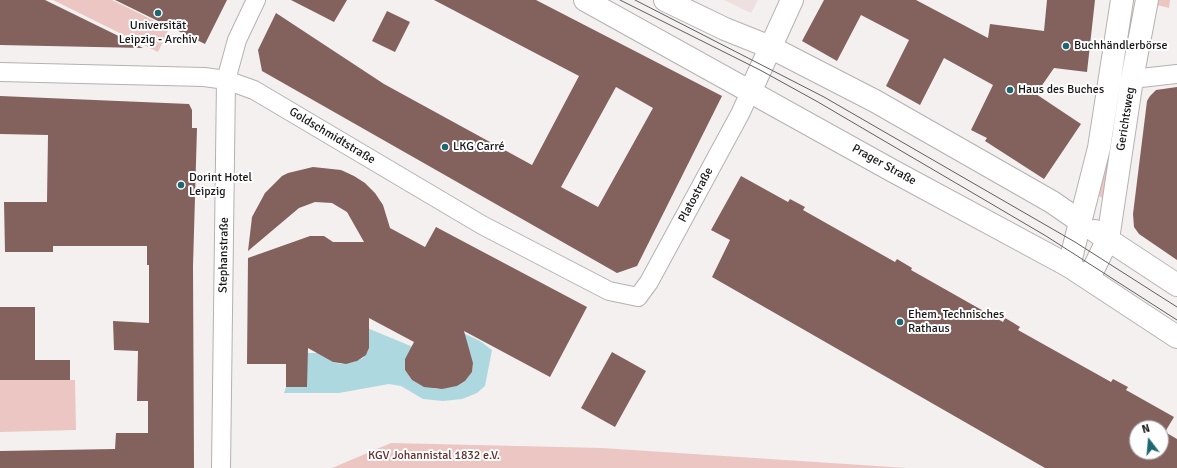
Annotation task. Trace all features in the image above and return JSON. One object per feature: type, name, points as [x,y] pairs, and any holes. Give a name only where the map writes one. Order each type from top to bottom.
[{"type":"main road","name":"Prager Straße","points":[[586,0],[1069,266],[1177,337]]},
{"type":"main road","points":[[665,0],[725,29],[770,47],[875,101],[1052,202],[1177,285]]},
{"type":"main road","points":[[750,90],[792,0]]},
{"type":"main road","name":"Gerichtsweg","points":[[1069,266],[1100,148],[1122,0]]},
{"type":"main road","name":"Gerichtsweg","points":[[1089,278],[1108,239],[1132,79],[1148,0]]},
{"type":"street","name":"Stephanstraße","points":[[222,468],[226,80],[237,40],[256,0]]},
{"type":"street","name":"Goldschmidtstraße","points":[[0,72],[204,76],[226,80],[254,90],[482,225],[609,291],[638,297]]},
{"type":"street","points":[[1132,79],[1177,74]]},
{"type":"street","name":"Platostraße","points":[[638,297],[649,282],[740,114],[750,90]]},
{"type":"shaded area","points":[[724,0],[758,0],[751,13]]},
{"type":"green space","points":[[53,0],[112,0],[169,28],[158,52]]},
{"type":"green space","points":[[1158,0],[1170,0],[1169,8],[1157,5]]},
{"type":"green space","points":[[1112,145],[1104,199],[1099,196],[1107,154],[1110,146]]},
{"type":"green space","points":[[0,380],[75,380],[76,430],[0,432]]},
{"type":"green space","name":"KGV Johannistal 1832 e.V.","points":[[391,443],[602,448],[907,468],[332,468]]},
{"type":"water","points":[[360,325],[413,347],[405,359],[405,370],[412,380],[419,384],[436,389],[457,386],[465,381],[472,372],[473,363],[461,332],[480,341],[492,350],[485,386],[477,393],[462,399],[443,401],[423,399],[401,386],[389,384],[339,393],[284,393],[286,387],[307,387],[307,353],[321,353],[333,362],[341,364],[354,362],[363,358],[368,351],[369,344]]},
{"type":"building","points":[[0,0],[45,0],[143,48],[0,45]]},
{"type":"building","points":[[115,0],[227,0],[205,44]]},
{"type":"building","points":[[291,0],[347,0],[334,22]]},
{"type":"building","name":"LKG Carré","points":[[434,0],[536,0],[722,96],[637,266],[617,273],[262,71],[258,50],[276,13],[384,84],[532,165],[579,76]],"holes":[[[616,87],[653,108],[598,207],[561,187]]]},
{"type":"building","name":"Haus des Buches","points":[[824,0],[916,0],[988,38],[990,24],[1044,31],[1047,0],[1095,0],[1087,72],[1054,68],[1036,94],[1081,124],[1044,179],[985,141],[987,138],[971,130],[993,85],[944,58],[920,105],[886,86],[909,40],[861,15],[837,61],[802,41]]},
{"type":"building","points":[[387,11],[410,22],[395,52],[372,41]]},
{"type":"building","points":[[1177,87],[1177,260],[1139,234],[1134,227],[1133,214],[1147,101],[1156,90]]},
{"type":"building","points":[[0,96],[189,104],[192,110],[192,128],[197,128],[193,266],[194,468],[0,468],[0,451],[115,449],[116,433],[148,433],[148,401],[137,401],[138,351],[114,350],[113,321],[149,323],[149,265],[147,265],[147,246],[53,246],[53,252],[5,252],[4,202],[47,202],[48,135],[0,134]]},
{"type":"building","points":[[313,167],[341,170],[365,183],[375,193],[383,205],[390,228],[425,247],[436,227],[587,307],[550,377],[464,331],[473,363],[472,372],[465,381],[457,386],[442,389],[424,387],[412,380],[405,370],[405,359],[414,342],[369,318],[369,348],[366,355],[357,361],[346,364],[333,362],[308,348],[307,387],[286,387],[286,364],[247,364],[248,258],[310,236],[324,236],[333,242],[364,242],[347,212],[332,203],[315,202],[299,208],[248,251],[252,217],[265,193],[282,176],[288,173]]},
{"type":"building","name":"Ehem. Technisches Rathaus","points":[[741,176],[788,202],[790,199],[805,207],[803,210],[895,262],[897,259],[912,268],[911,270],[1003,322],[1005,318],[1020,327],[1018,330],[1111,382],[1113,379],[1128,387],[1126,390],[1174,417],[1169,425],[1169,420],[1129,420],[1129,460],[1169,460],[1169,434],[1177,439],[1177,468],[1045,468],[712,277],[730,240],[711,230]]},
{"type":"building","points":[[0,307],[35,307],[35,360],[70,360],[70,380],[0,380]]},
{"type":"building","points":[[612,352],[646,371],[615,427],[581,408]]},
{"type":"tram line","points":[[620,0],[760,70],[818,102],[1046,236],[1177,320]]},
{"type":"tram line","points":[[635,0],[824,97],[1075,242],[1177,307]]},
{"type":"place","name":"Universität Leipzig - Archiv","points":[[158,13]]},
{"type":"place","name":"Buchhändlerbörse","points":[[1066,46]]},
{"type":"place","name":"Haus des Buches","points":[[1010,90]]},
{"type":"place","name":"LKG Carré","points":[[445,147]]},
{"type":"place","name":"Dorint Hotel Leipzig","points":[[181,185]]},
{"type":"place","name":"Ehem. Technisches Rathaus","points":[[900,322]]}]
